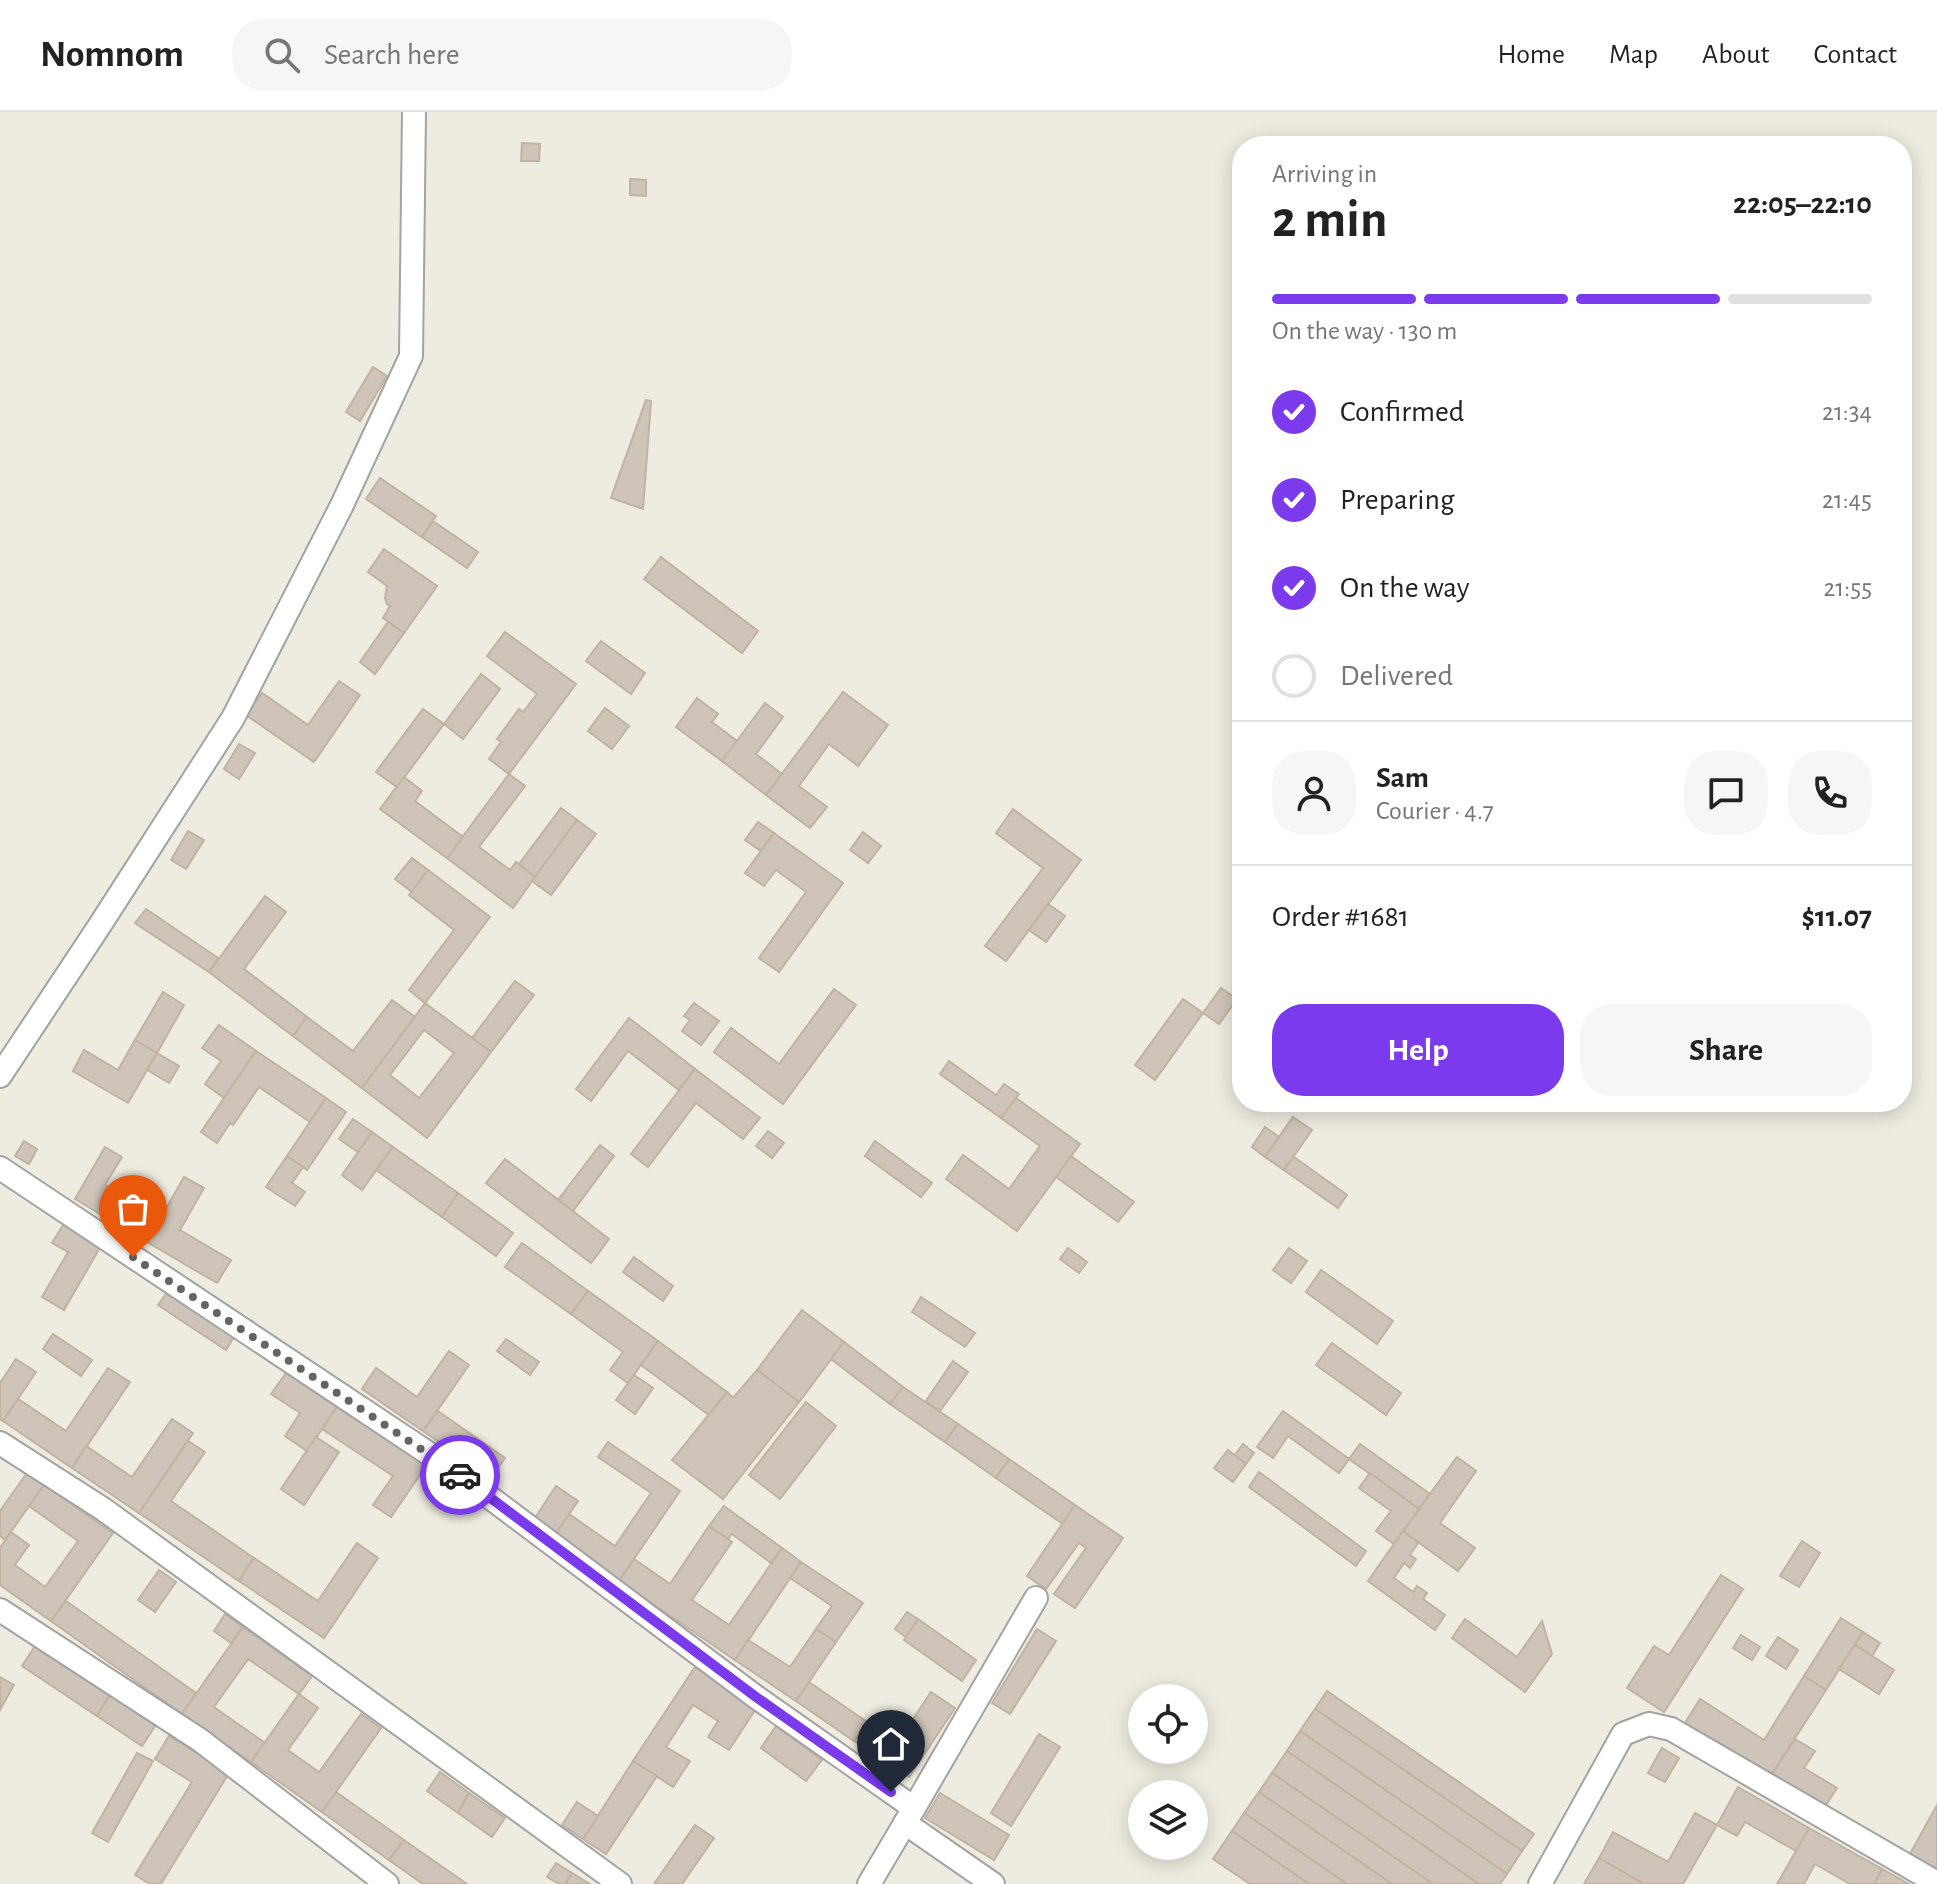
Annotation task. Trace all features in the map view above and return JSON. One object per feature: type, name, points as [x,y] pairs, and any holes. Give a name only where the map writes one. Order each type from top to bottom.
[{"type":"street","points":[[0,1076],[233,718],[342,505],[411,356],[414,112]]},
{"type":"street","points":[[0,1168],[452,1469],[756,1697],[993,1884]]},
{"type":"street","points":[[0,1443],[103,1509],[620,1884]]},
{"type":"street","points":[[869,1884],[1036,1598]]},
{"type":"street","points":[[0,1610],[200,1740],[387,1884]]},
{"type":"street","points":[[1540,1884],[1623,1734],[1649,1724],[1671,1729],[1937,1883]]},
{"type":"building","points":[[522,143],[540,144],[539,161],[521,161]]},
{"type":"building","points":[[630,179],[646,180],[646,196],[630,195]]},
{"type":"building","points":[[373,367],[387,376],[360,421],[346,412]]},
{"type":"building","points":[[646,400],[651,401],[643,509],[611,498]]},
{"type":"building","points":[[380,478],[436,516],[422,537],[366,499]]},
{"type":"building","points":[[433,521],[478,552],[467,568],[422,537]]},
{"type":"building","points":[[384,549],[437,586],[404,633],[383,618],[390,606],[385,598],[387,586],[368,572]]},
{"type":"building","points":[[661,557],[758,631],[742,653],[644,579]]},
{"type":"building","points":[[388,622],[404,633],[375,674],[360,662]]},
{"type":"building","points":[[505,632],[576,684],[509,774],[489,759],[501,742],[497,739],[519,709],[523,712],[537,694],[487,656]]},
{"type":"building","points":[[601,641],[645,673],[631,694],[586,661]]},
{"type":"building","points":[[481,674],[500,689],[463,739],[444,724]]},
{"type":"building","points":[[339,681],[360,695],[314,762],[246,715],[262,693],[308,725]]},
{"type":"building","points":[[843,692],[888,725],[858,766],[829,744],[799,786],[827,807],[810,828],[766,795]]},
{"type":"building","points":[[697,698],[718,714],[712,722],[737,741],[722,761],[676,727]]},
{"type":"building","points":[[765,703],[783,717],[756,754],[782,774],[766,795],[722,761]]},
{"type":"building","points":[[605,708],[629,726],[612,749],[588,731]]},
{"type":"building","points":[[423,709],[444,724],[397,787],[376,772]]},
{"type":"building","points":[[239,744],[255,753],[239,779],[224,769]]},
{"type":"building","points":[[509,774],[525,786],[479,847],[510,870],[516,862],[535,877],[513,908],[447,858]]},
{"type":"building","points":[[404,777],[422,791],[415,801],[463,837],[447,858],[380,809]]},
{"type":"building","points":[[561,808],[577,820],[535,877],[519,864]]},
{"type":"building","points":[[1013,809],[1081,860],[1006,961],[985,946],[1043,868],[996,833]]},
{"type":"building","points":[[577,820],[596,834],[551,895],[532,881]]},
{"type":"building","points":[[758,822],[774,833],[761,851],[745,840]]},
{"type":"building","points":[[188,831],[204,840],[186,869],[171,860]]},
{"type":"building","points":[[863,832],[881,846],[868,863],[850,850]]},
{"type":"building","points":[[774,833],[843,883],[779,972],[759,958],[806,892],[776,870],[764,886],[745,873]]},
{"type":"building","points":[[412,858],[428,870],[412,892],[395,879]]},
{"type":"building","points":[[428,870],[490,917],[425,1003],[409,990],[454,930],[409,895]]},
{"type":"building","points":[[265,896],[286,912],[244,969],[307,1017],[293,1036],[209,972]]},
{"type":"building","points":[[1048,904],[1065,916],[1046,942],[1029,930]]},
{"type":"building","points":[[146,909],[218,958],[209,972],[135,923]]},
{"type":"building","points":[[515,981],[534,995],[491,1052],[472,1038]]},
{"type":"building","points":[[1221,988],[1232,996],[1232,1006],[1219,1024],[1203,1013]]},
{"type":"building","points":[[834,989],[856,1005],[783,1104],[714,1052],[731,1028],[779,1064]]},
{"type":"building","points":[[163,992],[184,1005],[157,1053],[135,1040]]},
{"type":"building","points":[[1183,999],[1203,1013],[1155,1080],[1135,1065]]},
{"type":"building","points":[[392,1000],[415,1017],[362,1088],[293,1036],[307,1017],[353,1051]]},
{"type":"building","points":[[425,1003],[491,1052],[427,1138],[362,1088]],"holes":[[[424,1030],[454,1053],[419,1098],[390,1075]]]},
{"type":"building","points":[[694,1003],[719,1021],[701,1045],[682,1031],[690,1020],[684,1016]]},
{"type":"building","points":[[629,1018],[695,1069],[679,1090],[628,1051],[591,1101],[576,1089]]},
{"type":"building","points":[[219,1025],[256,1051],[224,1098],[205,1084],[221,1061],[202,1048]]},
{"type":"building","points":[[135,1040],[157,1053],[128,1103],[73,1071],[84,1050],[118,1070]]},
{"type":"building","points":[[256,1051],[326,1098],[310,1122],[259,1087],[217,1143],[201,1132]]},
{"type":"building","points":[[157,1053],[179,1066],[169,1083],[147,1070]]},
{"type":"building","points":[[949,1061],[996,1095],[1004,1084],[1019,1094],[1001,1118],[940,1074]]},
{"type":"building","points":[[695,1069],[760,1118],[743,1139],[696,1103],[648,1167],[631,1154]]},
{"type":"building","points":[[326,1098],[346,1112],[307,1170],[287,1156]]},
{"type":"building","points":[[1016,1098],[1080,1144],[1017,1231],[946,1179],[963,1155],[1009,1189],[1040,1146],[1001,1118]]},
{"type":"building","points":[[1293,1117],[1312,1130],[1284,1170],[1265,1157]]},
{"type":"building","points":[[353,1119],[372,1132],[358,1152],[339,1139]]},
{"type":"building","points":[[1265,1127],[1279,1137],[1265,1157],[1252,1147]]},
{"type":"building","points":[[768,1131],[784,1143],[772,1158],[756,1146]]},
{"type":"building","points":[[372,1132],[393,1147],[362,1190],[342,1175]]},
{"type":"building","points":[[24,1141],[37,1149],[29,1164],[15,1156]]},
{"type":"building","points":[[875,1141],[932,1183],[921,1197],[865,1156]]},
{"type":"building","points":[[600,1145],[614,1156],[573,1211],[558,1200]]},
{"type":"building","points":[[105,1147],[122,1157],[105,1185],[161,1218],[147,1242],[75,1199]]},
{"type":"building","points":[[393,1147],[458,1193],[442,1217],[376,1170]]},
{"type":"building","points":[[287,1156],[303,1167],[292,1183],[305,1192],[295,1206],[266,1187]]},
{"type":"building","points":[[1071,1156],[1134,1202],[1118,1222],[1056,1177]]},
{"type":"building","points":[[1294,1157],[1347,1195],[1338,1208],[1284,1170]]},
{"type":"building","points":[[505,1159],[609,1239],[591,1263],[486,1183]]},
{"type":"building","points":[[184,1177],[204,1188],[180,1230],[231,1260],[217,1283],[147,1242]]},
{"type":"building","points":[[458,1193],[513,1233],[496,1256],[442,1217]]},
{"type":"building","points":[[65,1222],[102,1244],[64,1310],[42,1297],[68,1252],[52,1243]]},
{"type":"building","points":[[522,1243],[588,1291],[571,1314],[505,1267]]},
{"type":"building","points":[[1068,1248],[1087,1262],[1079,1273],[1060,1259]]},
{"type":"building","points":[[1289,1248],[1307,1261],[1291,1283],[1273,1270]]},
{"type":"building","points":[[634,1257],[673,1286],[663,1301],[623,1272]]},
{"type":"building","points":[[1321,1270],[1393,1321],[1377,1344],[1306,1292]]},
{"type":"building","points":[[168,1291],[235,1335],[226,1350],[158,1305]]},
{"type":"building","points":[[588,1291],[658,1341],[628,1383],[610,1370],[623,1352],[571,1314]]},
{"type":"building","points":[[921,1297],[975,1333],[965,1347],[912,1312]]},
{"type":"building","points":[[802,1310],[844,1342],[799,1402],[757,1370]]},
{"type":"building","points":[[53,1334],[92,1360],[81,1376],[43,1349]]},
{"type":"building","points":[[506,1339],[539,1362],[530,1375],[497,1351]]},
{"type":"building","points":[[658,1341],[727,1392],[709,1415],[641,1365]]},
{"type":"building","points":[[844,1342],[903,1387],[890,1404],[831,1359]]},
{"type":"building","points":[[1332,1343],[1401,1393],[1386,1415],[1316,1365]]},
{"type":"building","points":[[449,1351],[469,1365],[423,1431],[362,1389],[376,1368],[417,1397]]},
{"type":"building","points":[[16,1359],[36,1372],[3,1421],[0,1419],[0,1383]]},
{"type":"building","points":[[953,1361],[968,1372],[940,1411],[926,1401]]},
{"type":"building","points":[[108,1368],[130,1382],[72,1468],[3,1421],[18,1399],[66,1431]]},
{"type":"building","points":[[757,1370],[799,1402],[723,1499],[672,1460],[727,1392],[733,1398]]},
{"type":"building","points":[[286,1373],[337,1407],[307,1451],[285,1436],[300,1413],[271,1394]]},
{"type":"building","points":[[634,1375],[653,1388],[635,1414],[616,1400]]},
{"type":"building","points":[[903,1387],[958,1424],[945,1442],[890,1404]]},
{"type":"building","points":[[806,1402],[836,1426],[780,1499],[749,1475]]},
{"type":"building","points":[[337,1407],[426,1466],[391,1517],[373,1505],[393,1476],[322,1429]]},
{"type":"building","points":[[438,1411],[505,1458],[491,1478],[423,1431]]},
{"type":"building","points":[[1283,1411],[1349,1459],[1339,1473],[1288,1436],[1273,1458],[1257,1447]]},
{"type":"building","points":[[172,1419],[193,1433],[139,1513],[72,1468],[86,1446],[132,1477]]},
{"type":"building","points":[[958,1424],[1009,1459],[996,1478],[945,1442]]},
{"type":"building","points":[[316,1437],[339,1452],[304,1505],[281,1489]]},
{"type":"building","points":[[188,1441],[205,1452],[171,1501],[254,1558],[239,1581],[139,1513]]},
{"type":"building","points":[[608,1442],[680,1491],[619,1581],[554,1536],[569,1514],[615,1546],[651,1493],[598,1457]]},
{"type":"building","points":[[1243,1444],[1254,1453],[1246,1464],[1235,1455]]},
{"type":"building","points":[[1360,1444],[1430,1494],[1419,1509],[1349,1459]]},
{"type":"building","points":[[1228,1450],[1246,1464],[1233,1482],[1214,1468]]},
{"type":"building","points":[[1457,1457],[1476,1471],[1440,1523],[1475,1548],[1458,1571],[1403,1531]]},
{"type":"building","points":[[1009,1459],[1075,1505],[1063,1524],[996,1478]]},
{"type":"building","points":[[1259,1472],[1366,1551],[1356,1566],[1249,1487]]},
{"type":"building","points":[[27,1473],[44,1485],[5,1540],[0,1536],[0,1511]]},
{"type":"building","points":[[1370,1473],[1419,1509],[1394,1544],[1376,1531],[1391,1511],[1359,1488]]},
{"type":"building","points":[[44,1485],[113,1533],[51,1621],[0,1585],[0,1548],[11,1532],[29,1545],[15,1565],[45,1587],[78,1541],[29,1506]]},
{"type":"building","points":[[556,1486],[578,1501],[554,1536],[533,1521]]},
{"type":"building","points":[[1075,1505],[1123,1538],[1075,1608],[1054,1594],[1086,1548],[1079,1543],[1046,1589],[1027,1576]]},
{"type":"building","points":[[724,1506],[782,1548],[771,1563],[732,1534],[728,1539],[709,1526]]},
{"type":"building","points":[[709,1526],[732,1542],[692,1600],[729,1625],[782,1548],[801,1562],[735,1660],[619,1581],[634,1559],[670,1584]]},
{"type":"building","points":[[1403,1531],[1418,1543],[1410,1555],[1416,1559],[1410,1568],[1404,1563],[1394,1578],[1413,1592],[1417,1586],[1427,1593],[1423,1599],[1445,1615],[1435,1630],[1368,1581]]},
{"type":"building","points":[[1802,1541],[1820,1553],[1799,1587],[1780,1576]]},
{"type":"building","points":[[357,1543],[378,1558],[324,1638],[239,1581],[254,1558],[318,1601]]},
{"type":"building","points":[[801,1562],[863,1603],[836,1642],[816,1629],[832,1606],[790,1578]]},
{"type":"building","points":[[159,1570],[176,1582],[155,1612],[138,1600]]},
{"type":"building","points":[[1721,1575],[1743,1589],[1664,1712],[1627,1688],[1654,1646],[1669,1655]]},
{"type":"building","points":[[66,1601],[196,1693],[182,1714],[51,1621]]},
{"type":"building","points":[[907,1612],[918,1619],[906,1637],[895,1629]]},
{"type":"building","points":[[225,1614],[243,1627],[231,1643],[214,1631]]},
{"type":"building","points":[[1841,1618],[1863,1632],[1826,1690],[1804,1676]]},
{"type":"building","points":[[918,1619],[976,1660],[962,1681],[904,1640]]},
{"type":"building","points":[[1465,1619],[1517,1657],[1542,1621],[1552,1654],[1525,1692],[1452,1638]]},
{"type":"building","points":[[243,1627],[312,1676],[299,1694],[248,1659],[214,1707],[265,1743],[251,1762],[182,1714]]},
{"type":"building","points":[[816,1629],[836,1642],[796,1701],[735,1660],[748,1640],[790,1667]]},
{"type":"building","points":[[1037,1629],[1056,1641],[1010,1714],[992,1703]]},
{"type":"building","points":[[1863,1632],[1880,1643],[1872,1656],[1855,1645]]},
{"type":"building","points":[[1741,1635],[1760,1647],[1752,1660],[1733,1648]]},
{"type":"building","points":[[1778,1637],[1798,1650],[1786,1669],[1766,1656]]},
{"type":"building","points":[[37,1643],[111,1693],[97,1716],[22,1666]]},
{"type":"building","points":[[1855,1645],[1894,1670],[1879,1694],[1839,1669]]},
{"type":"building","points":[[695,1667],[757,1707],[729,1750],[708,1737],[718,1721],[693,1705],[666,1747],[690,1761],[673,1787],[633,1761]]},
{"type":"building","points":[[1804,1676],[1826,1690],[1770,1777],[1685,1723],[1700,1699],[1764,1740]]},
{"type":"building","points":[[0,1677],[14,1685],[0,1710]]},
{"type":"building","points":[[809,1682],[867,1722],[854,1741],[796,1701]]},
{"type":"building","points":[[1327,1691],[1534,1834],[1522,1851],[1315,1709]]},
{"type":"building","points":[[931,1692],[955,1708],[909,1777],[854,1741],[867,1722],[898,1742]]},
{"type":"building","points":[[111,1693],[157,1723],[142,1746],[97,1716]]},
{"type":"building","points":[[299,1694],[318,1708],[288,1750],[319,1772],[361,1714],[381,1728],[322,1812],[251,1762]]},
{"type":"building","points":[[1315,1709],[1522,1851],[1507,1874],[1300,1731]]},
{"type":"building","points":[[776,1726],[822,1760],[806,1781],[761,1748]]},
{"type":"building","points":[[1300,1731],[1507,1874],[1500,1884],[1479,1884],[1287,1751]]},
{"type":"building","points":[[1039,1734],[1060,1747],[1011,1826],[991,1813]]},
{"type":"building","points":[[169,1736],[229,1773],[161,1884],[150,1884],[135,1875],[192,1782],[155,1759]]},
{"type":"building","points":[[1795,1739],[1815,1751],[1804,1768],[1837,1788],[1822,1811],[1770,1777]]},
{"type":"building","points":[[1662,1748],[1679,1758],[1665,1782],[1648,1773]]},
{"type":"building","points":[[1287,1751],[1479,1884],[1433,1884],[1272,1773]]},
{"type":"building","points":[[137,1753],[153,1761],[108,1842],[92,1833]]},
{"type":"building","points":[[633,1761],[657,1776],[606,1854],[583,1839]]},
{"type":"building","points":[[440,1772],[469,1793],[458,1813],[427,1791]]},
{"type":"building","points":[[1272,1773],[1433,1884],[1392,1884],[1259,1792]]},
{"type":"building","points":[[1738,1787],[1809,1828],[1796,1851],[1745,1822],[1737,1836],[1717,1825]]},
{"type":"building","points":[[336,1792],[404,1840],[389,1860],[322,1812]]},
{"type":"building","points":[[1259,1792],[1392,1884],[1347,1884],[1244,1813]]},
{"type":"building","points":[[469,1793],[505,1818],[492,1837],[458,1813]]},
{"type":"building","points":[[940,1793],[1009,1835],[994,1860],[925,1818]]},
{"type":"building","points":[[577,1802],[598,1816],[583,1839],[562,1825]]},
{"type":"building","points":[[1937,1805],[1937,1878],[1906,1861]]},
{"type":"building","points":[[1244,1813],[1347,1884],[1309,1884],[1232,1831]]},
{"type":"building","points":[[1695,1813],[1717,1825],[1683,1884],[1644,1884],[1599,1858],[1613,1832],[1668,1862]]},
{"type":"building","points":[[695,1825],[714,1838],[682,1884],[654,1884]]},
{"type":"building","points":[[1809,1828],[1882,1869],[1874,1884],[1850,1884],[1815,1864],[1804,1884],[1777,1884]]},
{"type":"building","points":[[1232,1831],[1309,1884],[1250,1884],[1213,1859]]},
{"type":"building","points":[[404,1840],[467,1884],[423,1884],[389,1860]]},
{"type":"building","points":[[1599,1858],[1644,1884],[1584,1884]]},
{"type":"building","points":[[556,1863],[572,1873],[565,1884],[547,1877]]},
{"type":"building","points":[[1882,1869],[1909,1884],[1874,1884]]},
{"type":"building","points":[[572,1873],[590,1884],[565,1884]]},
{"type":"way so far","points":[[133,1257],[460,1475]]},
{"type":"route","points":[[460,1475],[756,1697],[891,1792]]}]
